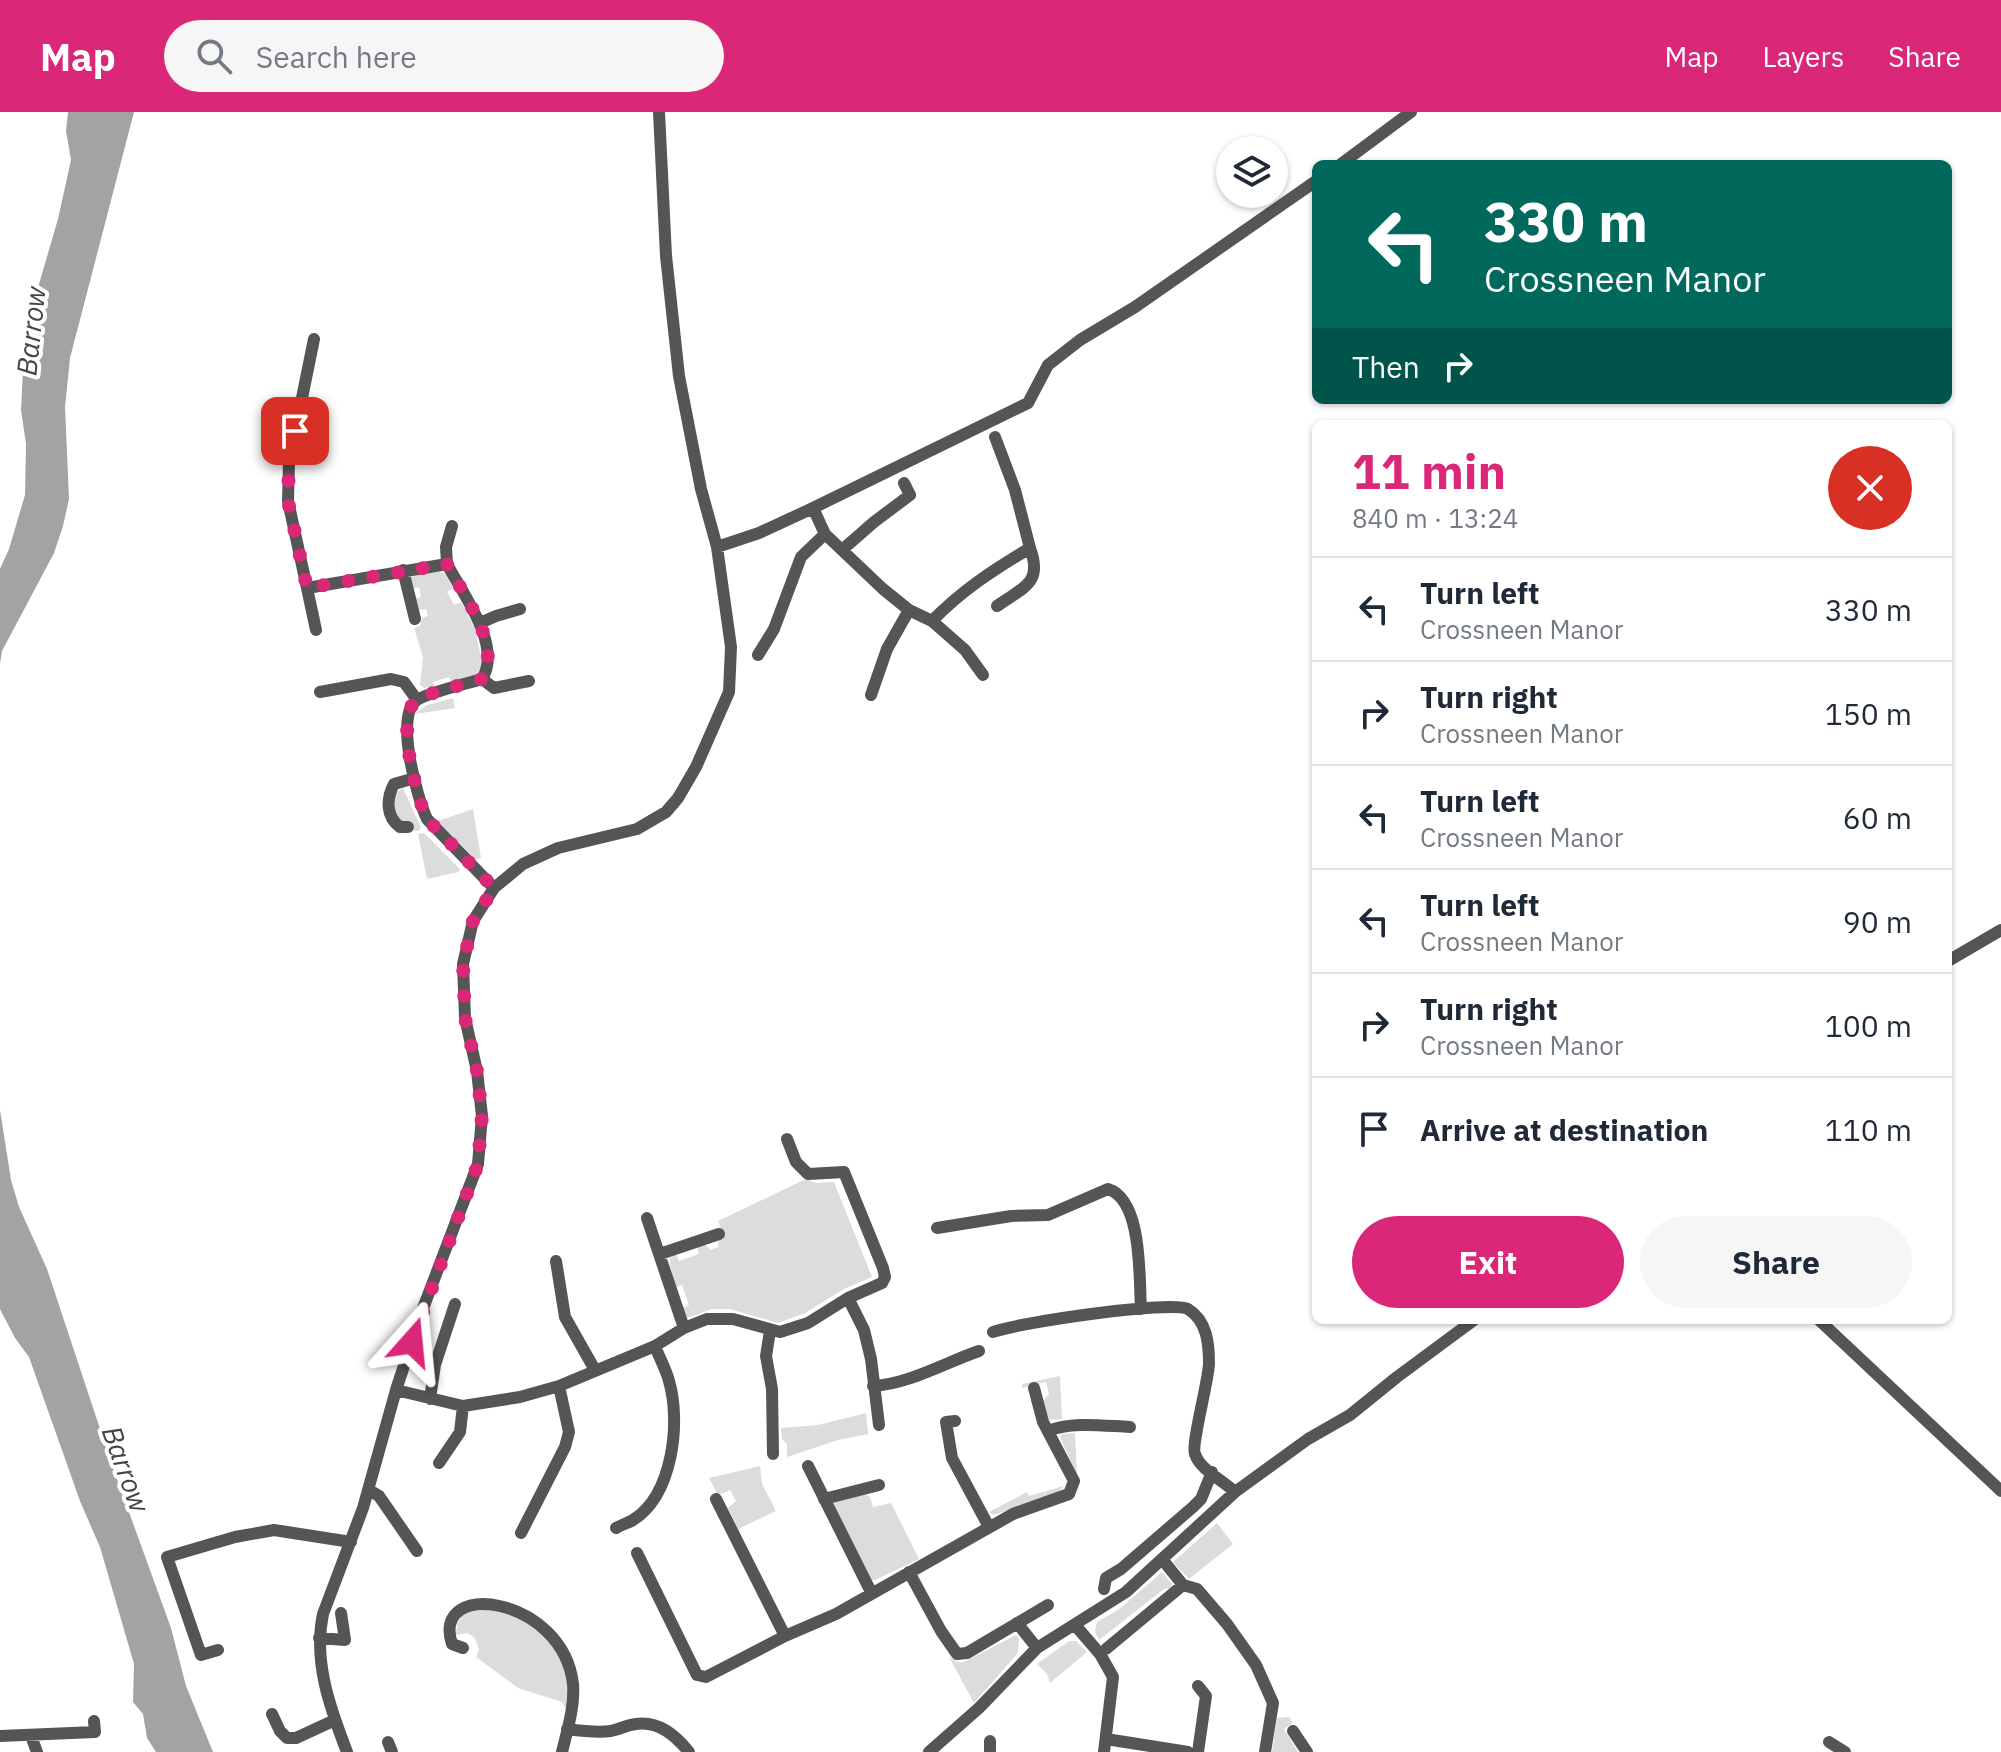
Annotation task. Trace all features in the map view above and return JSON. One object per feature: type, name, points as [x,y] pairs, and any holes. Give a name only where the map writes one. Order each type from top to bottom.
[{"type":"street","points":[[347,1752],[335,1720],[321,1664],[319,1638],[323,1614],[369,1490],[396,1390],[422,1311],[478,1164],[482,1116],[477,1071],[465,1018],[463,964],[473,921],[494,888],[539,855],[621,834],[653,821],[678,798],[713,732],[729,692],[731,647],[717,547],[701,489],[679,376],[666,256],[659,112]]},
{"type":"street","points":[[1346,160],[1411,112]]},
{"type":"street","points":[[717,547],[759,533],[813,508],[1028,403],[1048,365],[1080,340],[1135,307],[1312,184]]},
{"type":"street","points":[[314,339],[289,462],[288,501],[316,630]]},
{"type":"street","points":[[995,437],[1015,490],[1036,570],[1025,587],[997,606]]},
{"type":"street","points":[[842,550],[910,495],[904,483]]},
{"type":"street","points":[[813,508],[825,534],[909,610],[932,621],[965,650],[983,675]]},
{"type":"street","points":[[452,526],[446,547],[447,564],[480,623],[487,644],[488,664],[482,679]]},
{"type":"street","points":[[758,655],[774,629],[801,557],[825,534]]},
{"type":"street","points":[[932,621],[955,597],[981,577],[1030,548]]},
{"type":"street","points":[[307,588],[447,564]]},
{"type":"street","points":[[403,570],[415,619]]},
{"type":"street","points":[[480,623],[520,609]]},
{"type":"street","points":[[871,695],[887,649],[909,610]]},
{"type":"street","points":[[320,692],[391,679],[404,682],[417,700]]},
{"type":"street","points":[[482,679],[417,700],[408,710],[406,732],[421,806],[427,819],[494,888]]},
{"type":"street","points":[[482,679],[494,688],[529,681]]},
{"type":"street","points":[[408,827],[400,827],[392,821],[388,799],[394,784],[415,778]]},
{"type":"street","points":[[1952,959],[2001,930]]},
{"type":"street","points":[[396,1390],[463,1406],[520,1397],[559,1386],[655,1346],[684,1328],[707,1319],[733,1319],[780,1332],[808,1323],[848,1298],[882,1283],[885,1277],[883,1268],[844,1172],[808,1174],[796,1162],[787,1139]]},
{"type":"street","points":[[937,1228],[1011,1216],[1048,1215],[1108,1189],[1114,1191],[1128,1209],[1135,1227],[1141,1309]]},
{"type":"street","points":[[647,1218],[684,1328]]},
{"type":"street","points":[[660,1254],[719,1234]]},
{"type":"street","points":[[556,1261],[565,1317],[595,1370]]},
{"type":"street","points":[[848,1298],[864,1330],[879,1425]]},
{"type":"street","points":[[430,1399],[435,1365],[455,1304]]},
{"type":"street","points":[[993,1332],[1018,1325],[1141,1309],[1182,1307],[1199,1318],[1204,1329],[1209,1367],[1193,1450],[1199,1462],[1235,1492]]},
{"type":"street","points":[[929,1752],[979,1708],[1037,1648],[1126,1592],[1235,1492],[1308,1439],[1350,1415],[1469,1324]]},
{"type":"street","points":[[1823,1324],[2001,1491]]},
{"type":"street","points":[[770,1331],[766,1356],[772,1389],[773,1454]]},
{"type":"street","points":[[616,1528],[635,1519],[651,1501],[668,1468],[674,1446],[675,1409],[669,1380],[655,1346]]},
{"type":"street","points":[[873,1386],[918,1375],[979,1351]]},
{"type":"street","points":[[521,1533],[565,1447],[569,1432],[559,1386]]},
{"type":"street","points":[[637,1553],[697,1675],[706,1677],[785,1636],[836,1614],[1013,1514],[1065,1498],[1073,1489],[1070,1473],[1043,1422],[1034,1388]]},
{"type":"street","points":[[439,1463],[460,1432],[463,1406]]},
{"type":"street","points":[[955,1421],[946,1422],[952,1458],[989,1527]]},
{"type":"street","points":[[1048,1431],[1089,1426],[1130,1427]]},
{"type":"street","points":[[808,1466],[871,1592]]},
{"type":"street","points":[[1104,1589],[1106,1578],[1130,1562],[1201,1499],[1212,1472]]},
{"type":"street","points":[[824,1499],[879,1485]]},
{"type":"street","points":[[369,1490],[379,1496],[417,1551]]},
{"type":"street","points":[[716,1499],[785,1636]]},
{"type":"street","points":[[218,1650],[201,1655],[167,1557],[260,1531],[299,1532],[351,1542]]},
{"type":"street","points":[[1162,1559],[1183,1585],[1197,1589],[1256,1665],[1273,1703],[1265,1752]]},
{"type":"street","points":[[909,1572],[957,1654],[967,1653],[1048,1605]]},
{"type":"street","points":[[1106,1649],[1183,1585]]},
{"type":"street","points":[[463,1648],[452,1644],[450,1628],[457,1612],[469,1605],[508,1608],[538,1623],[558,1643],[571,1675],[573,1701],[562,1752]]},
{"type":"street","points":[[319,1638],[345,1640],[341,1613]]},
{"type":"street","points":[[1017,1623],[1037,1648]]},
{"type":"street","points":[[1075,1625],[1100,1654],[1113,1677],[1105,1746],[1188,1752]]},
{"type":"street","points":[[1198,1686],[1206,1696],[1198,1752]]},
{"type":"street","points":[[272,1714],[287,1738],[296,1738],[335,1720]]},
{"type":"street","points":[[0,1736],[95,1732],[94,1721]]},
{"type":"street","points":[[567,1729],[595,1732],[612,1731],[637,1723],[655,1725],[668,1730],[689,1752]]},
{"type":"street","points":[[1293,1731],[1307,1752]]},
{"type":"street","points":[[31,1736],[37,1752]]},
{"type":"street","points":[[1829,1742],[1845,1752]]},
{"type":"shaded area","points":[[436,571],[445,574],[453,588],[447,592],[454,605],[461,602],[475,629],[483,667],[475,675],[452,684],[449,677],[424,688],[420,685],[423,657],[414,628],[428,616],[426,609],[418,610],[414,599],[421,597],[419,587],[412,589],[411,577]]},
{"type":"shaded area","points":[[453,698],[455,708],[415,714],[427,705]]},
{"type":"shaded area","points":[[403,788],[421,828],[419,831],[414,831],[412,822],[399,824],[396,821],[393,795]]},
{"type":"shaded area","points":[[473,809],[481,858],[475,859],[438,821]]},
{"type":"shaded area","points":[[424,833],[460,869],[459,872],[427,879],[418,834]]},
{"type":"shaded area","points":[[806,1179],[816,1183],[834,1182],[872,1277],[844,1289],[805,1313],[778,1323],[730,1309],[712,1309],[687,1318],[682,1308],[689,1305],[682,1285],[675,1288],[669,1259],[676,1254],[679,1261],[699,1254],[697,1246],[705,1245],[711,1250],[718,1247],[719,1239],[724,1236],[718,1221]]},
{"type":"shaded area","points":[[1060,1376],[1062,1419],[1048,1420],[1042,1402],[1049,1394],[1046,1382],[1022,1388],[1022,1384]]},
{"type":"shaded area","points":[[866,1413],[868,1434],[838,1440],[787,1457],[787,1444],[782,1439],[781,1428],[818,1425]]},
{"type":"shaded area","points":[[1075,1433],[1077,1475],[1060,1437]]},
{"type":"shaded area","points":[[760,1466],[762,1484],[776,1511],[738,1529],[728,1508],[736,1501],[730,1490],[718,1495],[709,1478]]},
{"type":"shaded area","points":[[1064,1486],[1057,1493],[994,1515],[989,1512],[1027,1492],[1029,1496]]},
{"type":"shaded area","points":[[865,1494],[870,1497],[873,1507],[891,1503],[919,1559],[875,1580],[869,1580],[835,1511],[834,1502]]},
{"type":"shaded area","points":[[1217,1523],[1233,1544],[1189,1579],[1173,1562]]},
{"type":"shaded area","points":[[1162,1572],[1172,1584],[1171,1588],[1164,1589],[1099,1640],[1095,1632],[1097,1622],[1118,1610]]},
{"type":"shaded area","points":[[473,1609],[518,1619],[545,1635],[563,1659],[568,1684],[568,1712],[562,1702],[518,1688],[476,1657],[479,1649],[474,1637],[467,1633],[456,1635],[460,1619]]},
{"type":"shaded area","points":[[1016,1635],[1019,1638],[1018,1653],[974,1703],[949,1657],[964,1662]]},
{"type":"shaded area","points":[[1069,1641],[1076,1641],[1087,1652],[1050,1683],[1047,1674],[1037,1664]]},
{"type":"shaded area","points":[[1289,1717],[1293,1723],[1284,1729],[1298,1752],[1272,1752],[1277,1718]]},
{"type":"water","name":"Barrow","points":[[68,112],[134,112],[70,358],[65,407],[69,499],[63,526],[54,553],[2,651],[0,664],[0,569],[25,495],[26,444],[21,410],[25,332],[58,219],[71,160],[66,131]]},
{"type":"water","points":[[0,1110],[11,1180],[19,1207],[47,1269],[113,1468],[171,1628],[186,1686],[213,1752],[156,1752],[147,1738],[143,1714],[133,1702],[134,1664],[100,1547],[80,1501],[29,1357],[0,1309]]},
{"type":"route","points":[[295,431],[289,462],[288,501],[307,588],[447,564],[480,623],[487,644],[488,664],[482,679],[417,700],[408,710],[406,732],[421,806],[427,819],[494,888],[473,921],[463,964],[465,1018],[477,1071],[482,1116],[481,1149],[473,1181],[412,1342]]}]
